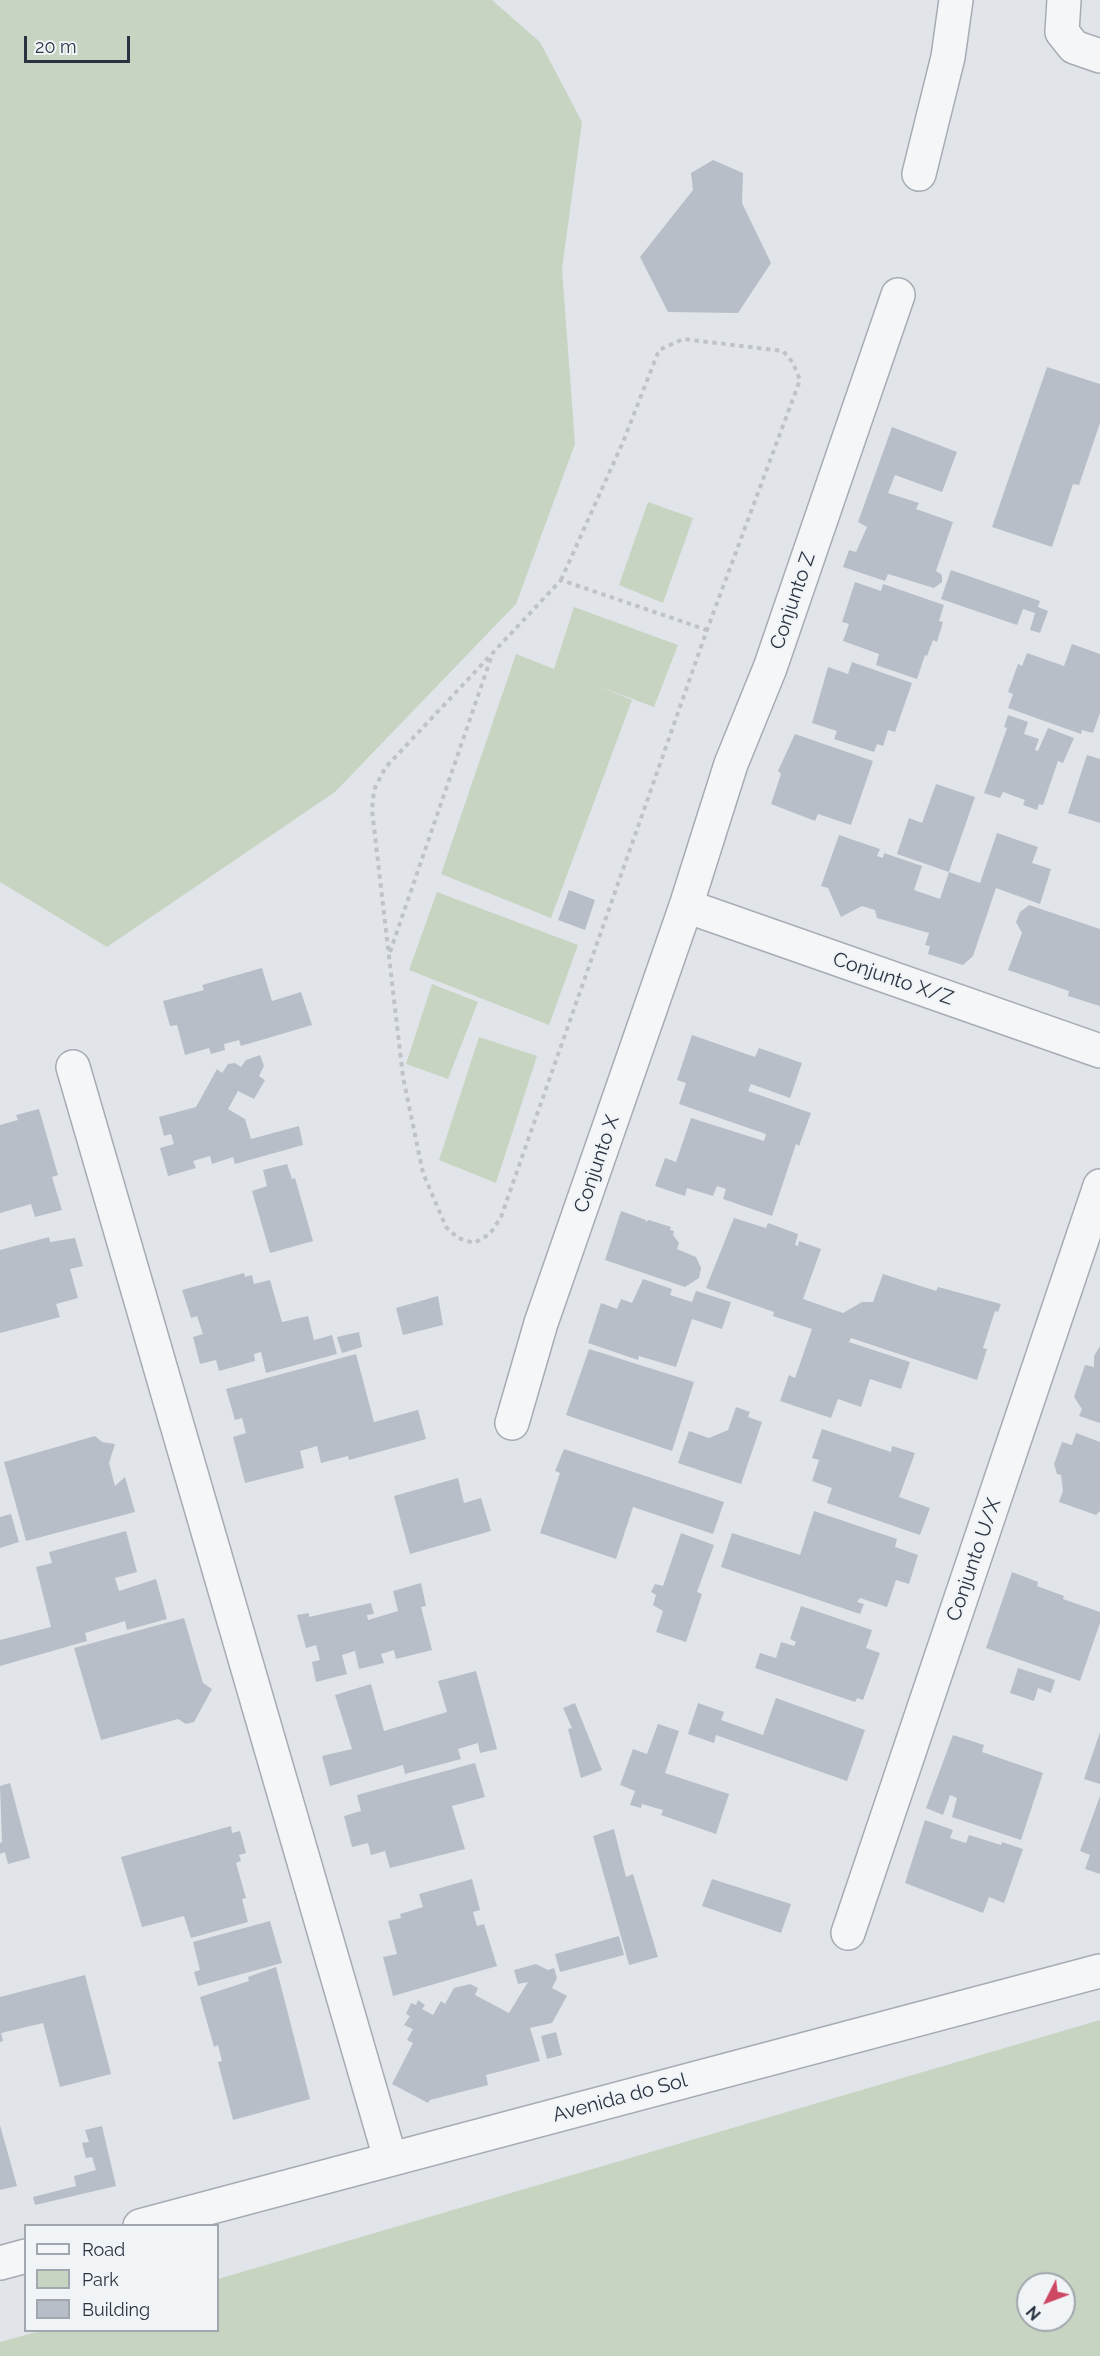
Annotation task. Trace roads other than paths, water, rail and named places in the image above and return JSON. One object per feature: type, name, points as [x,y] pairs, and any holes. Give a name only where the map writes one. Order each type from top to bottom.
[{"type":"street","points":[[919,174],[948,57],[956,0]]},
{"type":"street","points":[[1064,0],[1062,32],[1074,47],[1100,56]]},
{"type":"street","name":"Conjunto Z","points":[[686,906],[731,764],[770,668],[898,295]]},
{"type":"street","name":"Conjunto X/Z","points":[[686,906],[1100,1051]]},
{"type":"street","name":"Conjunto X","points":[[512,1423],[541,1323],[686,906]]},
{"type":"street","points":[[73,1067],[390,2158]]},
{"type":"street","name":"Conjunto U/X","points":[[848,1933],[1100,1186]]},
{"type":"street","name":"Avenida do Sol","points":[[147,2224],[1100,1971]]},
{"type":"street","points":[[0,2263],[24,2257]]}]
